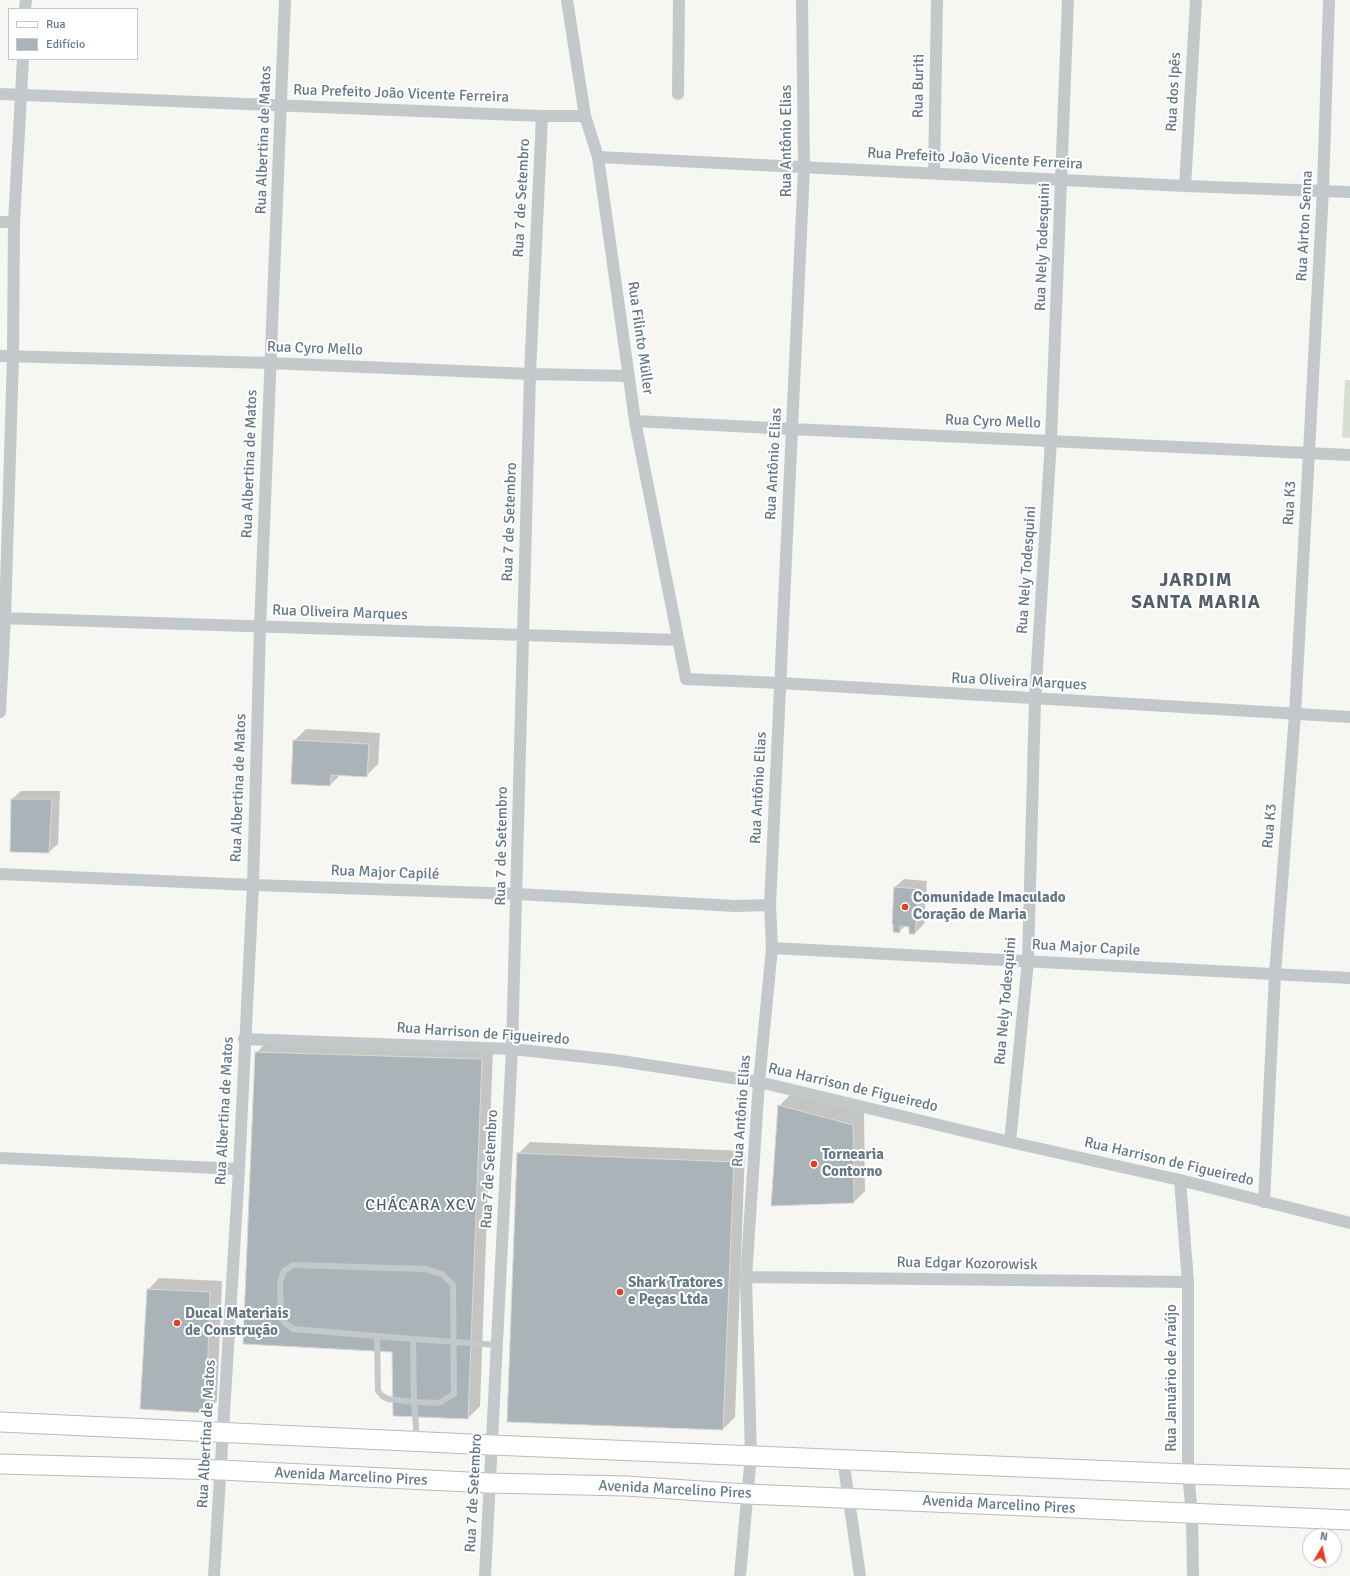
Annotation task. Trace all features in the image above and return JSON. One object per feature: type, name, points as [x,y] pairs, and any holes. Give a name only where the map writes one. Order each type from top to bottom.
[{"type":"main road","points":[[0,1422],[417,1442],[1188,1474],[1350,1479]]},
{"type":"main road","name":"Avenida Marcelino Pires","points":[[0,1464],[221,1470],[489,1483],[626,1486],[850,1499],[1350,1520]]},
{"type":"street","name":"Rua Albertina de Matos","points":[[214,1576],[239,1169],[244,1039],[253,885],[260,627],[285,0]]},
{"type":"street","name":"Rua Filinto Müller","points":[[567,0],[585,116],[598,157],[635,421],[686,679]]},
{"type":"street","points":[[678,94],[679,0]]},
{"type":"street","name":"Rua Antônio Elias","points":[[740,1576],[751,1455],[746,1277],[759,1082],[772,948],[770,905],[804,168],[802,0]]},
{"type":"street","name":"Rua Buriti","points":[[934,173],[937,0]]},
{"type":"street","name":"Rua Nely Todesquini","points":[[1010,1142],[1028,961],[1034,699],[1051,440],[1068,0]]},
{"type":"street","name":"Rua dos Ipês","points":[[1185,186],[1196,0]]},
{"type":"street","name":"Rua Airton Senna","points":[[1308,454],[1323,190],[1329,0]]},
{"type":"street","points":[[0,712],[4,483],[13,356],[14,222],[23,60]]},
{"type":"street","name":"Rua Prefeito João Vicente Ferreira","points":[[0,94],[542,116],[585,116]]},
{"type":"street","name":"Rua 7 de Setembro","points":[[485,1576],[512,1049],[530,374],[542,116]]},
{"type":"street","name":"Rua Prefeito João Vicente Ferreira","points":[[598,157],[664,159],[804,168],[1185,186],[1350,192]]},
{"type":"street","points":[[0,222],[14,222]]},
{"type":"street","name":"Rua Cyro Mello","points":[[0,356],[270,363],[530,374],[629,376]]},
{"type":"street","name":"Rua Cyro Mello","points":[[635,421],[1350,455]]},
{"type":"street","name":"Rua K3","points":[[1264,1202],[1275,974],[1295,714],[1308,454]]},
{"type":"street","name":"Rua Oliveira Marques","points":[[2,618],[678,640]]},
{"type":"street","name":"Rua Oliveira Marques","points":[[686,679],[781,683],[1350,717]]},
{"type":"street","name":"Rua Major Capilé","points":[[0,874],[253,885],[517,894],[735,906],[770,905]]},
{"type":"street","name":"Rua Major Capile","points":[[772,948],[1350,978]]},
{"type":"street","name":"Rua Harrison de Figueiredo","points":[[244,1039],[512,1049],[614,1060],[759,1082],[1010,1142],[1180,1180],[1350,1223]]},
{"type":"street","points":[[0,1158],[239,1169]]},
{"type":"street","name":"Rua Januário de Araújo","points":[[1180,1180],[1188,1282],[1188,1474],[1192,1514],[1193,1576]]},
{"type":"street","name":"Rua Edgar Kozorowisk","points":[[746,1277],[1188,1282]]},
{"type":"street","points":[[843,1459],[860,1576]]},
{"type":"lane","points":[[377,1336],[378,1391],[388,1399],[439,1403],[454,1394],[453,1342],[453,1285],[442,1274],[425,1269],[293,1265],[284,1271],[280,1283],[281,1318],[293,1329],[453,1342],[497,1346]]},
{"type":"lane","points":[[413,1339],[414,1402],[417,1442]]},
{"type":"shaded area","points":[[1345,380],[1350,380],[1350,438],[1342,437]]},
{"type":"building","points":[[293,740],[369,744],[367,777],[331,775],[330,786],[291,784]]},
{"type":"building","points":[[11,799],[52,799],[49,853],[10,852]]},
{"type":"building","name":"Comunidade Imaculado Coração de Maria","points":[[894,887],[919,889],[915,934],[909,934],[909,927],[900,926],[900,933],[893,932]]},
{"type":"building","points":[[255,1052],[482,1059],[468,1419],[393,1416],[392,1352],[243,1344]]},
{"type":"building","name":"Tornearia Contorno","points":[[778,1105],[853,1125],[854,1203],[771,1206]]},
{"type":"building","name":"Shark Tratores e Peças Ltda","points":[[517,1153],[734,1162],[723,1430],[507,1422]]},
{"type":"building","name":"Ducal Materiais de Construção","points":[[147,1289],[210,1292],[206,1413],[140,1409]]},
{"type":"place","name":"Comunidade Imaculado Coração de Maria","points":[[905,907]]},
{"type":"place","name":"Tornearia Contorno","points":[[814,1164]]},
{"type":"place","name":"Shark Tratores e Peças Ltda","points":[[620,1292]]},
{"type":"place","name":"Ducal Materiais de Construção","points":[[177,1323]]},
{"type":"district","name":"JARDIM SANTA MARIA","points":[[1196,592]]},
{"type":"district","name":"CHÁCARA XCV","points":[[421,1206]]}]
